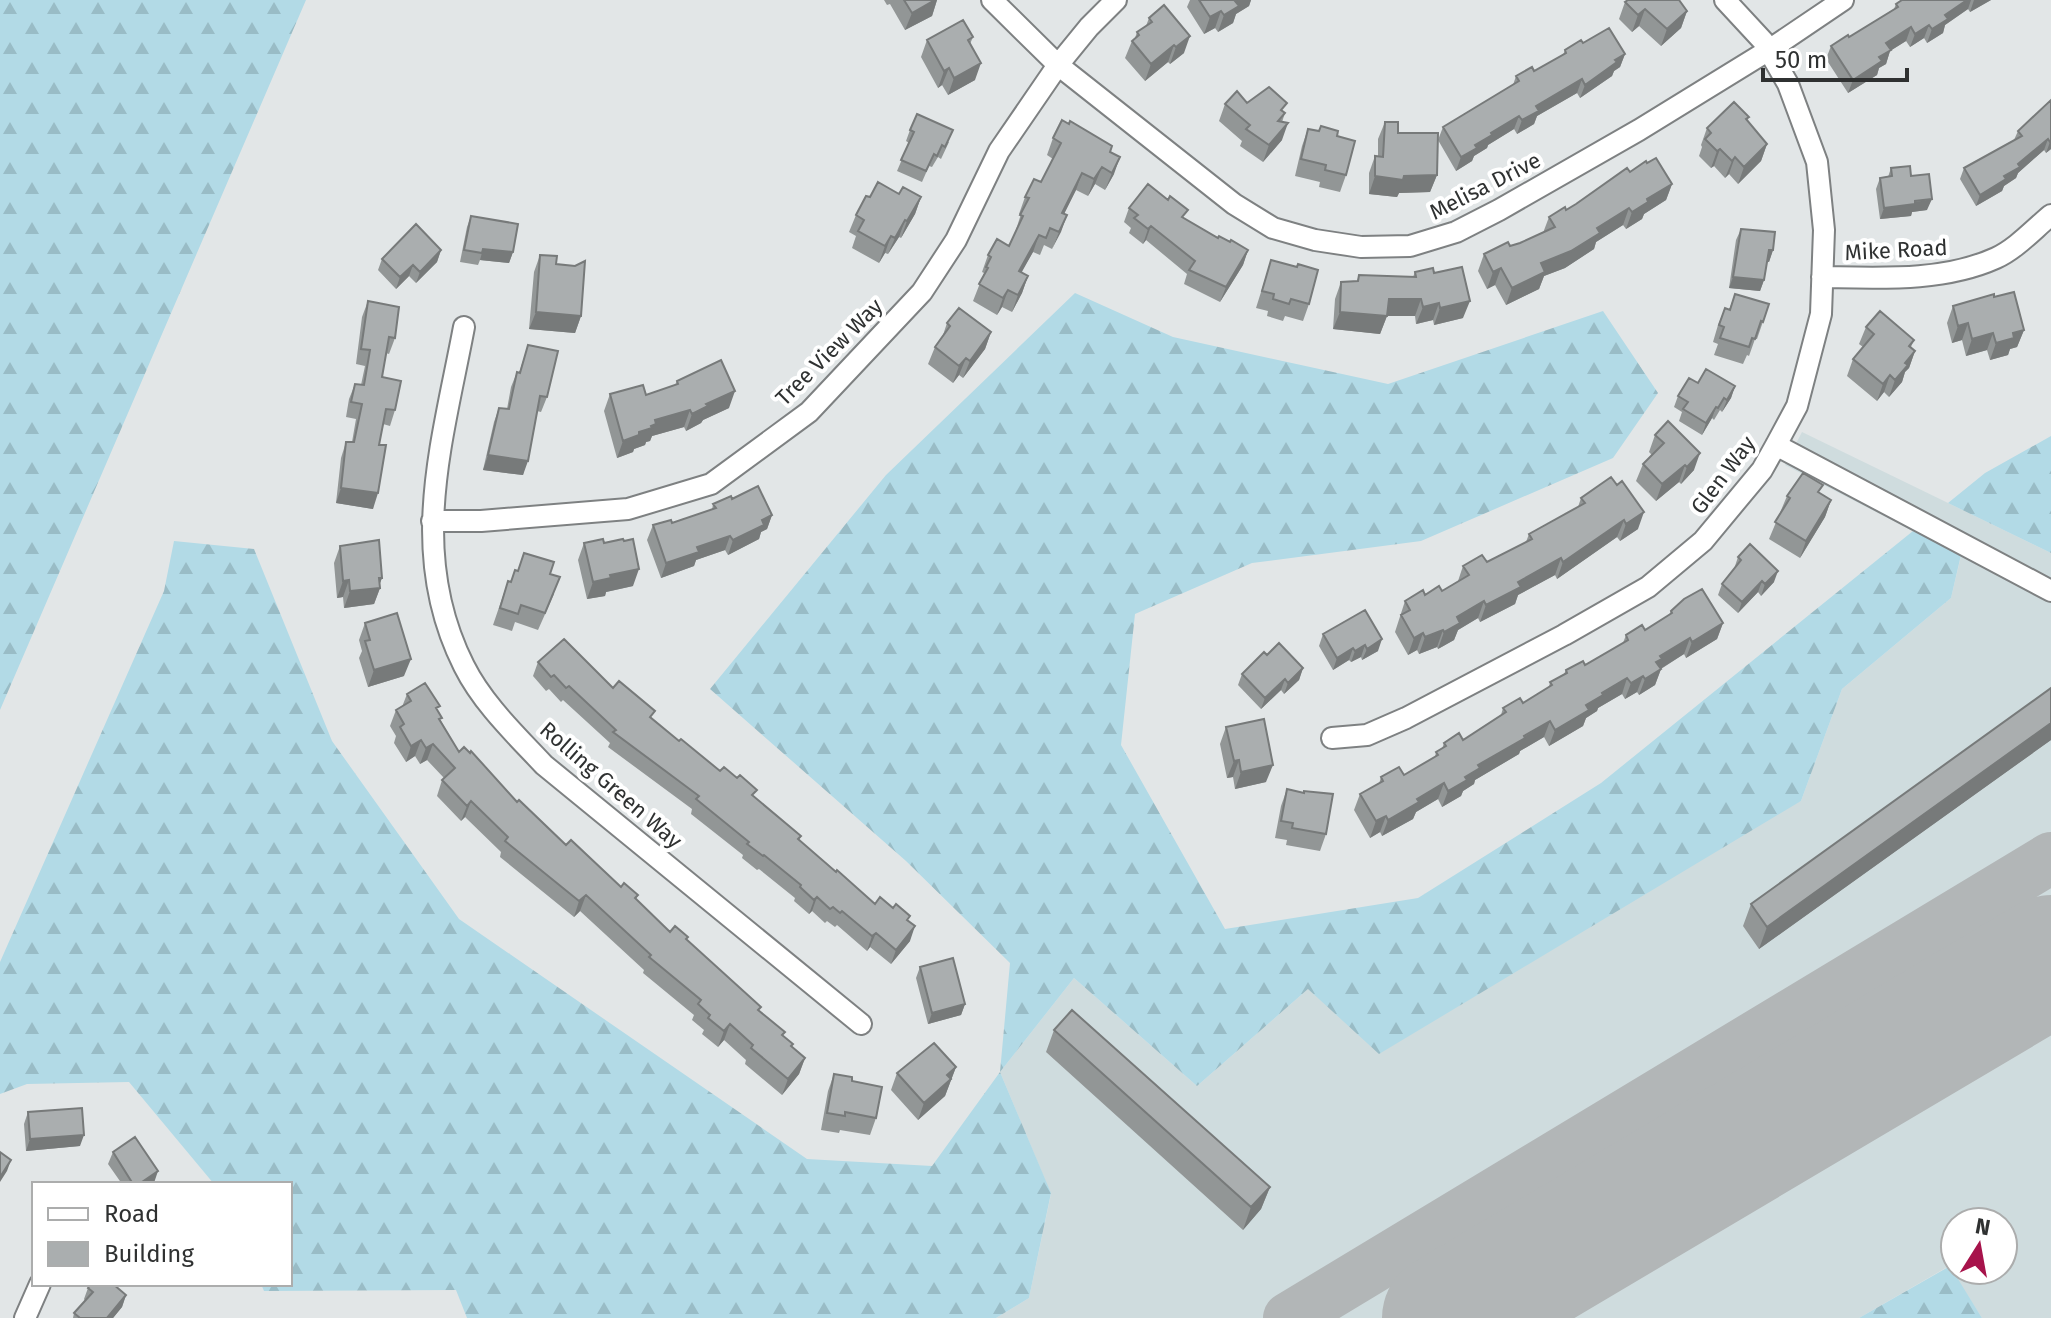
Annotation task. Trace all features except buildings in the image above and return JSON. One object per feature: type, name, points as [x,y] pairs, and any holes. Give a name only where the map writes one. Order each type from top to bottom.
[{"type":"street","name":"Melisa Drive","points":[[992,0],[1058,65],[1234,204],[1273,228],[1315,240],[1361,247],[1410,246],[1456,232],[1499,210],[1639,130],[1843,0]]},
{"type":"street","name":"Tree View Way","points":[[432,521],[481,521],[628,509],[711,484],[809,412],[922,292],[956,240],[999,151],[1058,65],[1116,0]]},
{"type":"street","name":"Glen Way","points":[[1332,738],[1367,735],[1406,718],[1648,587],[1703,541],[1762,470],[1797,406],[1821,314],[1824,230],[1817,162],[1788,84],[1769,50],[1725,0]]},
{"type":"street","name":"Mike Road","points":[[1822,277],[1896,278],[1952,272],[1998,257],[2051,215]]},
{"type":"street","name":"Rolling Green Way","points":[[464,327],[434,484],[432,521],[433,562],[446,621],[465,667],[500,718],[544,765],[861,1024]]},
{"type":"street","points":[[1776,445],[2051,591]]},
{"type":"street","points":[[25,1318],[39,1286]]},
{"type":"shaded area","points":[[1802,432],[2051,553],[2051,1318],[1982,1318],[1962,1286],[2019,1286],[2019,1206],[1939,1206],[1939,1272],[1859,1318],[996,1318],[1029,1298],[1051,1194],[1000,1072],[1074,978],[1197,1086],[1308,989],[1801,801],[1842,689],[1951,598],[1961,556],[1785,465]]},
{"type":"green space","points":[[0,0],[306,0],[0,710]]},
{"type":"green space","points":[[1075,293],[1173,337],[1388,384],[1603,311],[1658,393],[1613,458],[1421,541],[1252,563],[1135,614],[1121,745],[1225,929],[1418,898],[1601,783],[1913,531],[1961,555],[1951,598],[1842,689],[1801,801],[1379,1054],[1308,989],[1197,1086],[1074,978],[1000,1072],[1010,963],[906,861],[710,689],[886,475]]},
{"type":"green space","points":[[2051,436],[2051,553],[1948,503],[1985,473]]},
{"type":"green space","points":[[174,541],[254,549],[332,741],[459,919],[807,1159],[932,1166],[1000,1072],[1051,1193],[1029,1298],[996,1318],[467,1318],[456,1290],[264,1291],[262,1286],[292,1286],[292,1182],[212,1182],[129,1082],[27,1084],[0,1094],[0,962],[164,591]]},
{"type":"green space","points":[[1939,1272],[1939,1286],[1962,1286],[1982,1318],[1859,1318]]},
{"type":"taxiway","points":[[1289,1318],[2051,858]]},
{"type":"taxiway","points":[[1465,1212],[1508,1281]]},
{"type":"runway","points":[[1447,1318],[2051,960]]}]
